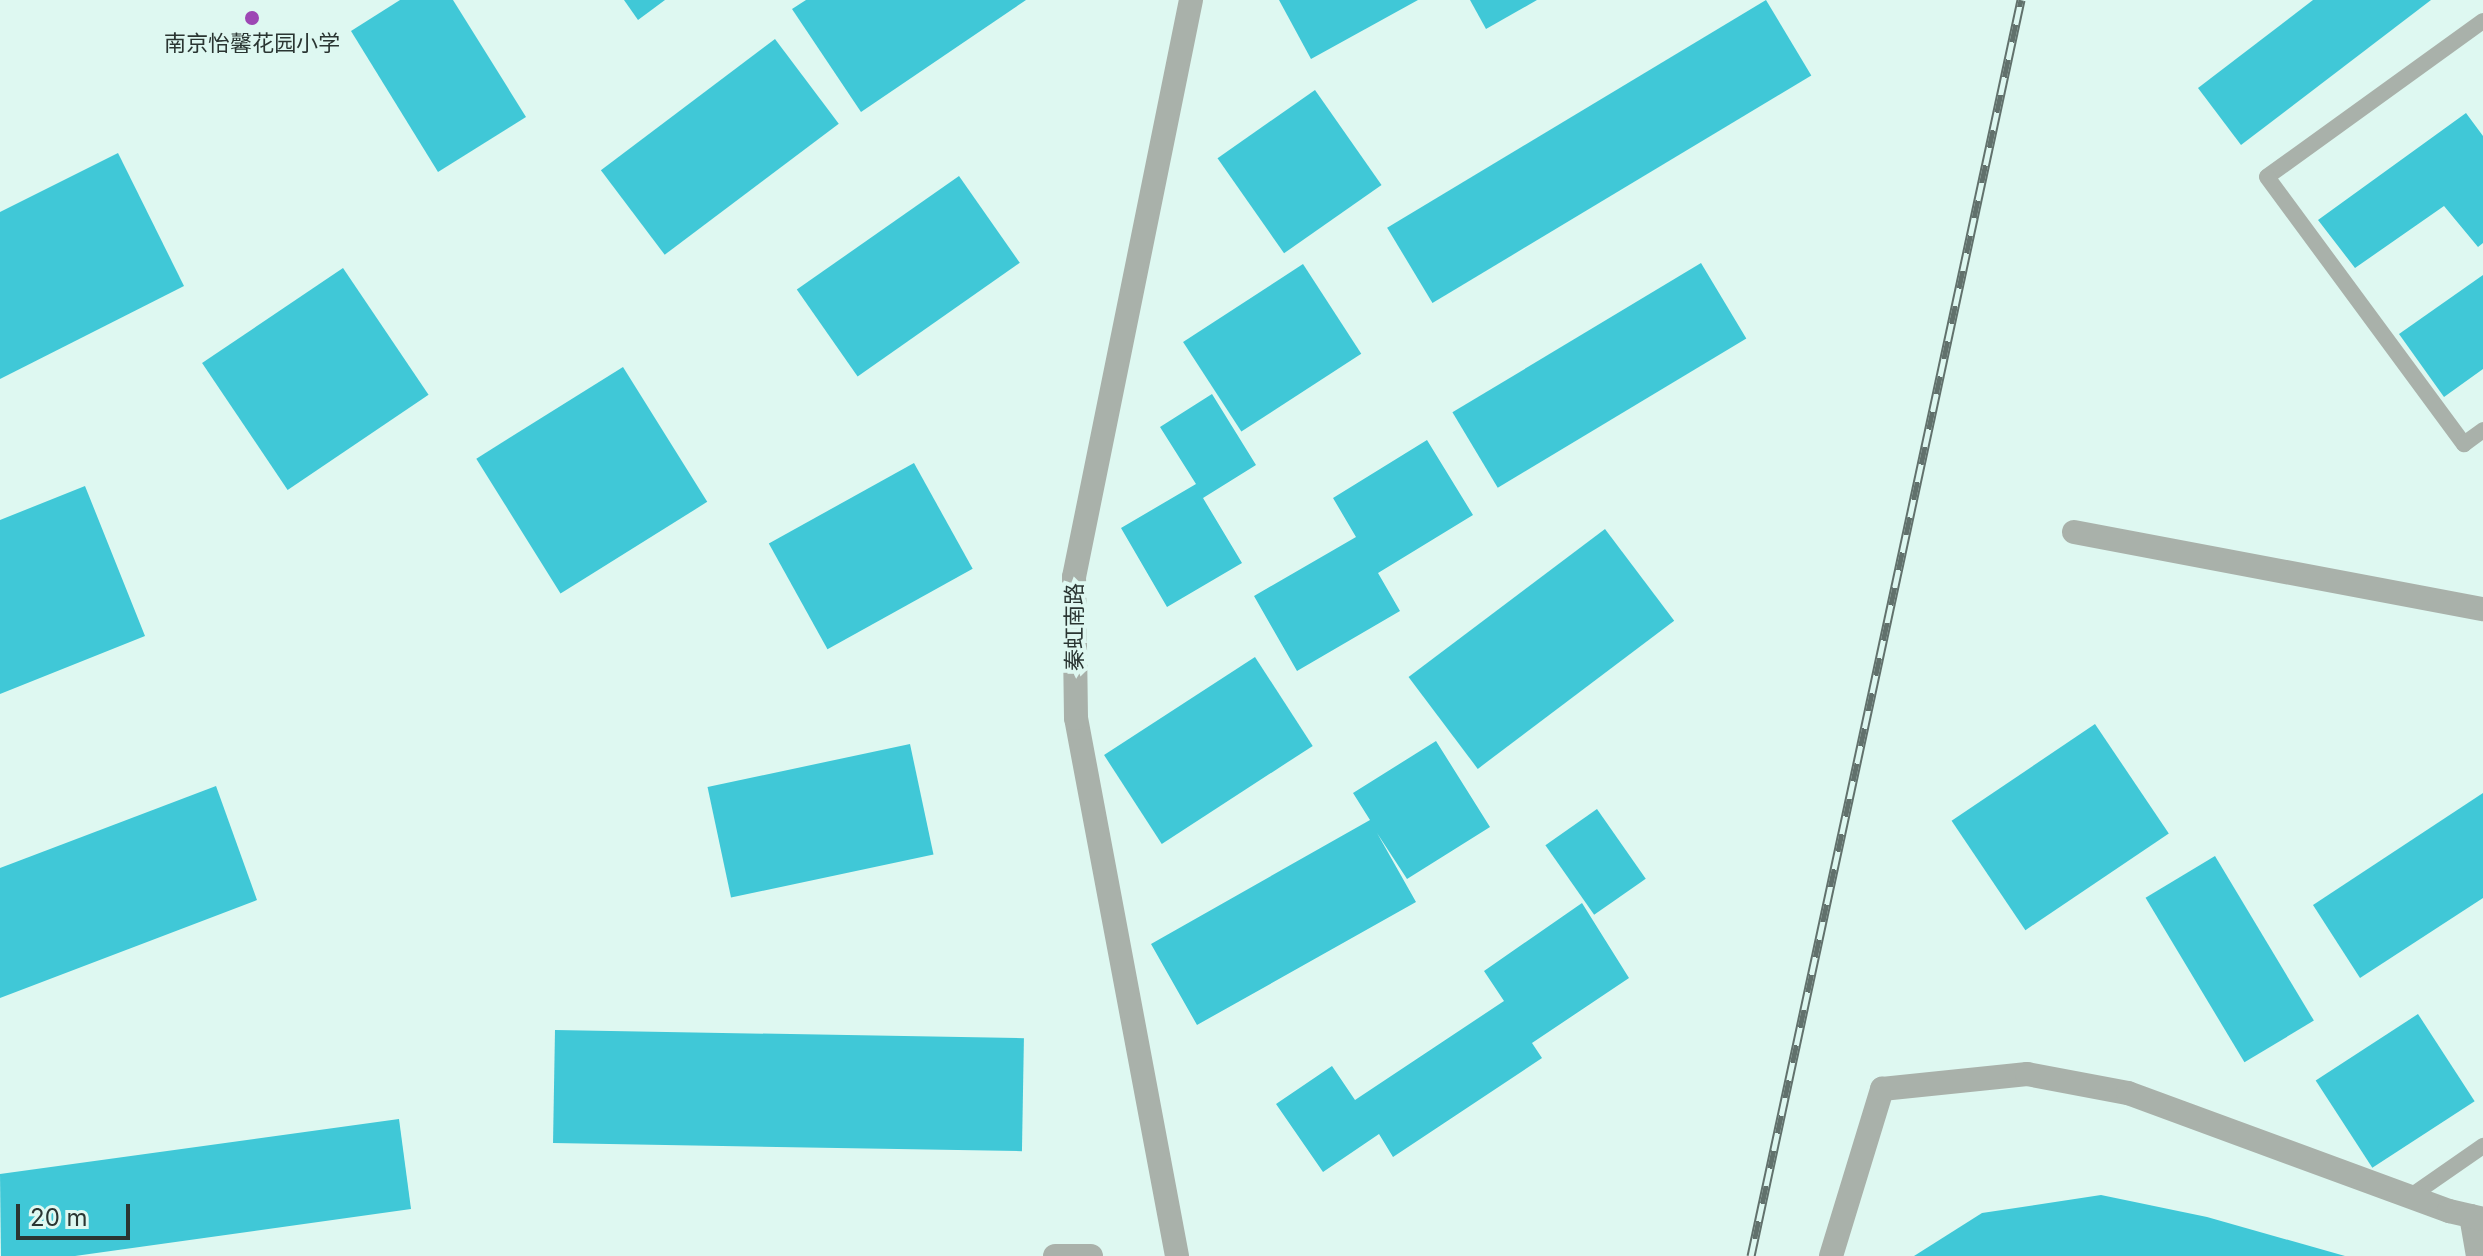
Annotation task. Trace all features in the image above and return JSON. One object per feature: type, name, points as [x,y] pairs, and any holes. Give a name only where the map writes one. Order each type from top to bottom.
[{"type":"street","name":"秦虹南路","points":[[1177,1256],[1076,718],[1074,577],[1191,0]]},
{"type":"street","points":[[2074,532],[2483,609]]},
{"type":"street","points":[[1831,1256],[1882,1089],[2027,1074],[2128,1093],[2477,1218],[2478,1256]]},
{"type":"street","points":[[1055,1256],[1091,1256]]},
{"type":"lane","points":[[2483,21],[2267,177],[2464,444],[2483,430]]},
{"type":"lane","points":[[2411,1196],[2483,1146]]},
{"type":"building","points":[[400,0],[453,0],[526,117],[438,172],[351,31]]},
{"type":"building","points":[[624,0],[665,0],[638,20]]},
{"type":"building","points":[[806,0],[1026,0],[861,112],[792,9]]},
{"type":"building","points":[[1279,0],[1418,0],[1311,59]]},
{"type":"building","points":[[1470,0],[1537,0],[1486,29]]},
{"type":"building","points":[[1766,0],[1811,75],[1432,303],[1387,228]]},
{"type":"building","points":[[2313,0],[2431,0],[2241,145],[2198,88]]},
{"type":"building","points":[[775,39],[839,124],[665,255],[601,170]]},
{"type":"building","points":[[1315,90],[1382,185],[1284,253],[1218,158]]},
{"type":"building","points":[[2466,113],[2483,136],[2483,243],[2478,247],[2444,206],[2355,268],[2318,220]]},
{"type":"building","points":[[118,153],[184,286],[0,379],[0,212]]},
{"type":"building","points":[[959,176],[1020,263],[858,376],[797,290]]},
{"type":"building","points":[[1701,263],[1746,338],[1498,488],[1452,412]]},
{"type":"building","points":[[1303,264],[1361,354],[1241,432],[1183,342]]},
{"type":"building","points":[[343,268],[429,395],[288,490],[202,363]]},
{"type":"building","points":[[2483,275],[2483,369],[2444,397],[2399,334]]},
{"type":"building","points":[[623,367],[707,502],[561,594],[476,459]]},
{"type":"building","points":[[1212,394],[1256,465],[1203,498],[1242,563],[1167,607],[1121,528],[1196,484],[1160,427]]},
{"type":"building","points":[[1427,440],[1473,515],[1378,573],[1400,611],[1297,671],[1254,596],[1356,537],[1333,498]]},
{"type":"building","points":[[914,463],[973,569],[827,649],[769,543]]},
{"type":"building","points":[[85,486],[145,636],[0,694],[0,520]]},
{"type":"building","points":[[1605,529],[1674,621],[1478,769],[1409,677]]},
{"type":"building","points":[[1255,657],[1313,746],[1162,844],[1104,755]]},
{"type":"building","points":[[2095,724],[2169,833],[2025,930],[1952,821]]},
{"type":"building","points":[[1436,741],[1490,827],[1407,879],[1377,833],[1416,902],[1197,1025],[1151,944],[1370,820],[1353,793]]},
{"type":"building","points":[[910,744],[933,855],[731,898],[708,787]]},
{"type":"building","points":[[216,786],[257,900],[0,998],[0,868]]},
{"type":"building","points":[[2483,793],[2483,898],[2360,978],[2313,905]]},
{"type":"building","points":[[1597,809],[1646,879],[1594,915],[1545,845]]},
{"type":"building","points":[[2215,856],[2314,1021],[2244,1062],[2146,898]]},
{"type":"building","points":[[1582,903],[1629,978],[1532,1043],[1542,1058],[1393,1157],[1379,1134],[1323,1172],[1276,1104],[1332,1066],[1355,1100],[1504,1001],[1484,971]]},
{"type":"building","points":[[2418,1014],[2475,1101],[2372,1168],[2316,1080]]},
{"type":"building","points":[[555,1030],[1024,1038],[1022,1151],[553,1143]]},
{"type":"building","points":[[399,1119],[411,1209],[75,1256],[1,1256],[0,1174]]},
{"type":"building","points":[[2101,1195],[2207,1217],[2345,1256],[1914,1256],[1982,1213]]},
{"type":"railway","points":[[1751,1256],[2021,0]]},
{"type":"place","name":"南京怡馨花园小学","points":[[252,18]]}]
